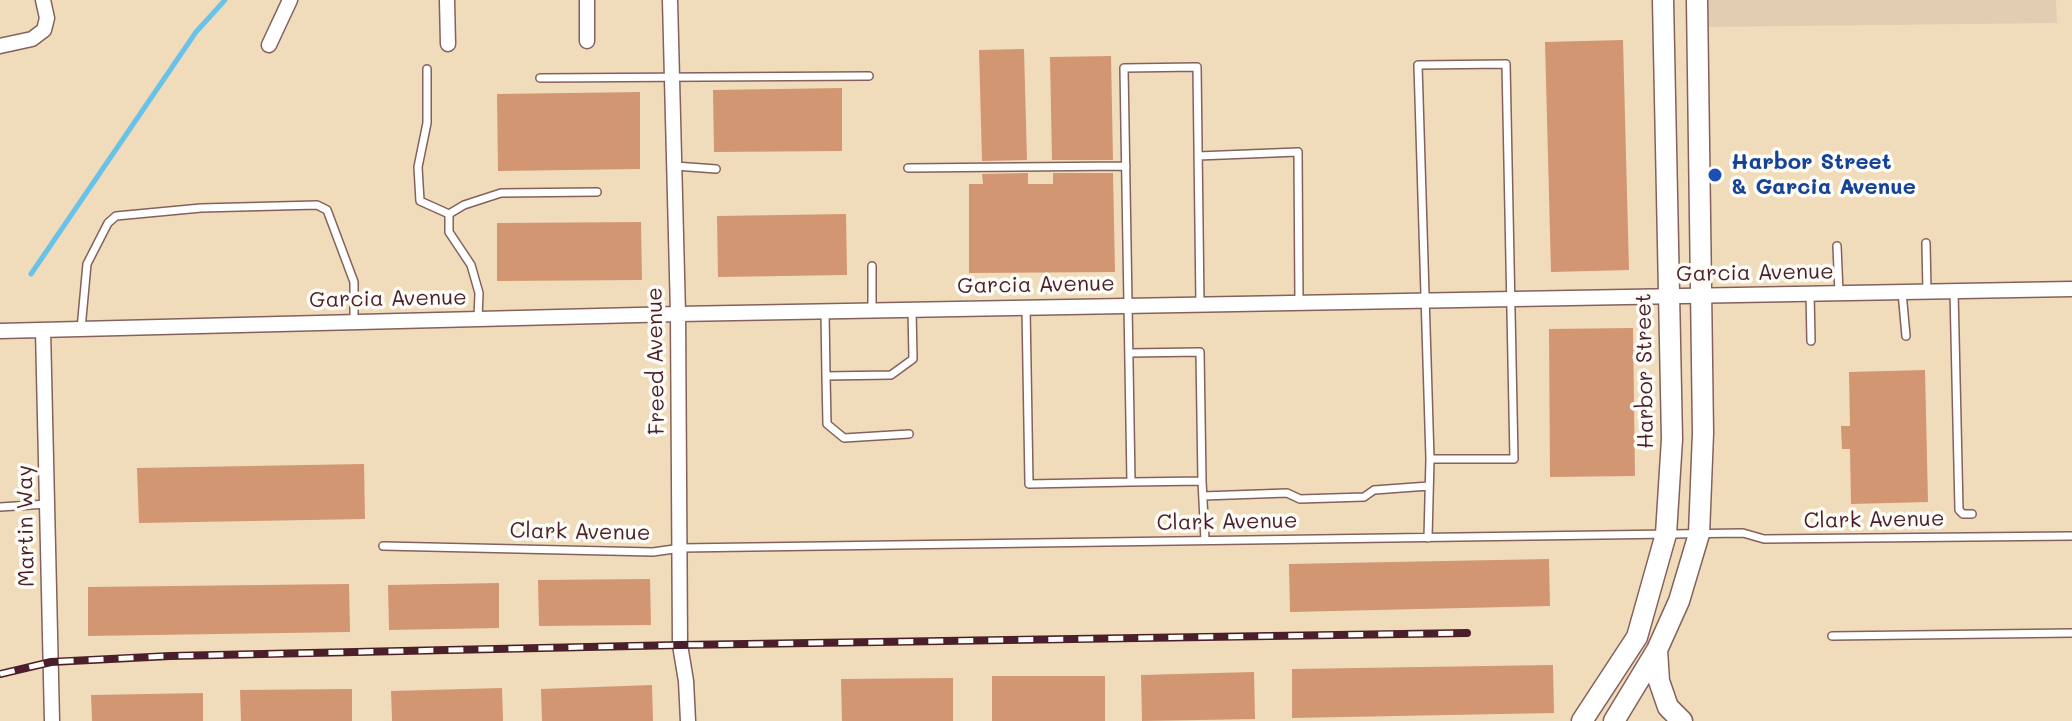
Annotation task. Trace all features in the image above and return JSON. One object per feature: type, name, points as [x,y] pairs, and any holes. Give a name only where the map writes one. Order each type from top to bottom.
[{"type":"street","points":[[0,46],[32,39],[44,30],[47,18],[43,0]]},
{"type":"street","points":[[269,45],[290,0]]},
{"type":"street","points":[[447,0],[448,44]]},
{"type":"street","points":[[587,0],[587,41]]},
{"type":"street","name":"Freed Avenue","points":[[670,0],[678,314],[680,645],[688,721]]},
{"type":"street","name":"Harbor Street","points":[[1582,721],[1637,637],[1666,534],[1672,439],[1663,0]]},
{"type":"street","points":[[1614,721],[1657,650],[1679,601],[1699,534],[1703,433],[1697,0]]},
{"type":"street","name":"Garcia Avenue","points":[[0,331],[912,309],[2072,289]]},
{"type":"street","name":"Martin Way","points":[[43,330],[52,721]]},
{"type":"street","points":[[1657,650],[1659,681],[1668,707],[1682,721]]},
{"type":"lane","points":[[1428,538],[1430,459],[1418,65],[1506,64],[1514,459],[1430,459]]},
{"type":"lane","points":[[1131,482],[1124,68],[1197,67],[1200,305]]},
{"type":"lane","points":[[427,69],[427,123],[418,167],[420,201],[449,214]]},
{"type":"lane","points":[[540,78],[869,76]]},
{"type":"lane","points":[[1198,156],[1298,152],[1299,303]]},
{"type":"lane","points":[[675,166],[716,169]]},
{"type":"lane","points":[[908,168],[1126,166]]},
{"type":"lane","points":[[449,214],[464,205],[501,193],[597,192]]},
{"type":"lane","points":[[81,329],[87,264],[108,223],[116,216],[201,208],[317,205],[327,210],[350,269],[354,282],[354,322]]},
{"type":"lane","points":[[449,214],[449,232],[471,265],[479,293],[478,319]]},
{"type":"lane","points":[[1926,243],[1927,291]]},
{"type":"lane","points":[[1837,246],[1839,293]]},
{"type":"lane","points":[[872,266],[872,311]]},
{"type":"lane","points":[[1954,291],[1959,510],[1963,514],[1972,514]]},
{"type":"lane","points":[[1902,292],[1906,336]]},
{"type":"lane","points":[[1810,293],[1811,341]]},
{"type":"lane","points":[[1026,308],[1029,484],[1202,481]]},
{"type":"lane","points":[[826,376],[891,375],[913,359],[912,309]]},
{"type":"lane","points":[[825,311],[827,424],[844,438],[909,434]]},
{"type":"lane","points":[[1129,353],[1200,352],[1205,540]]},
{"type":"lane","points":[[1203,496],[1287,493],[1300,499],[1364,497],[1374,490],[1429,486]]},
{"type":"lane","points":[[0,507],[47,504]]},
{"type":"lane","name":"Clark Avenue","points":[[383,546],[653,552],[681,548],[1743,533],[1764,539],[2072,536]]},
{"type":"lane","points":[[1832,636],[2072,633]]},
{"type":"shaded area","points":[[1705,0],[2056,0],[2057,23],[1705,27]]},
{"type":"building","points":[[1623,40],[1629,270],[1551,272],[1545,42]]},
{"type":"building","points":[[1024,49],[1027,160],[982,161],[979,50]]},
{"type":"building","points":[[1111,56],[1113,160],[1052,160],[1050,57]]},
{"type":"building","points":[[842,88],[842,151],[714,152],[713,90]]},
{"type":"building","points":[[640,92],[640,169],[498,171],[497,94]]},
{"type":"building","points":[[1028,173],[1028,184],[1053,184],[1053,173],[1113,173],[1115,272],[969,273],[969,184],[983,184],[982,174]]},
{"type":"building","points":[[846,214],[847,275],[718,277],[717,216]]},
{"type":"building","points":[[641,222],[642,280],[497,281],[497,223]]},
{"type":"building","points":[[1633,328],[1635,476],[1550,477],[1549,329]]},
{"type":"building","points":[[1925,370],[1928,502],[1851,504],[1850,449],[1842,449],[1841,426],[1850,426],[1849,372]]},
{"type":"building","points":[[364,464],[365,519],[139,523],[137,468]]},
{"type":"building","points":[[1549,559],[1550,606],[1290,612],[1289,564]]},
{"type":"building","points":[[650,579],[651,625],[539,626],[538,580]]},
{"type":"building","points":[[499,583],[499,628],[389,630],[388,585]]},
{"type":"building","points":[[349,584],[350,632],[88,636],[88,587]]},
{"type":"building","points":[[1553,665],[1554,713],[1292,718],[1292,669]]},
{"type":"building","points":[[1254,672],[1255,719],[1142,721],[1141,675]]},
{"type":"building","points":[[992,676],[1105,676],[1105,721],[992,721]]},
{"type":"building","points":[[953,678],[953,721],[842,721],[841,679]]},
{"type":"building","points":[[652,685],[653,721],[542,721],[541,689]]},
{"type":"building","points":[[502,688],[503,721],[392,721],[391,691]]},
{"type":"building","points":[[352,689],[352,721],[241,721],[240,690]]},
{"type":"building","points":[[203,693],[203,721],[92,721],[91,695]]},
{"type":"waterway","points":[[31,274],[196,32],[225,0]]},
{"type":"railway","points":[[0,674],[51,662],[170,656],[1467,633]]},
{"type":"place","name":"Harbor Street & Garcia Avenue","points":[[1715,175]]}]
